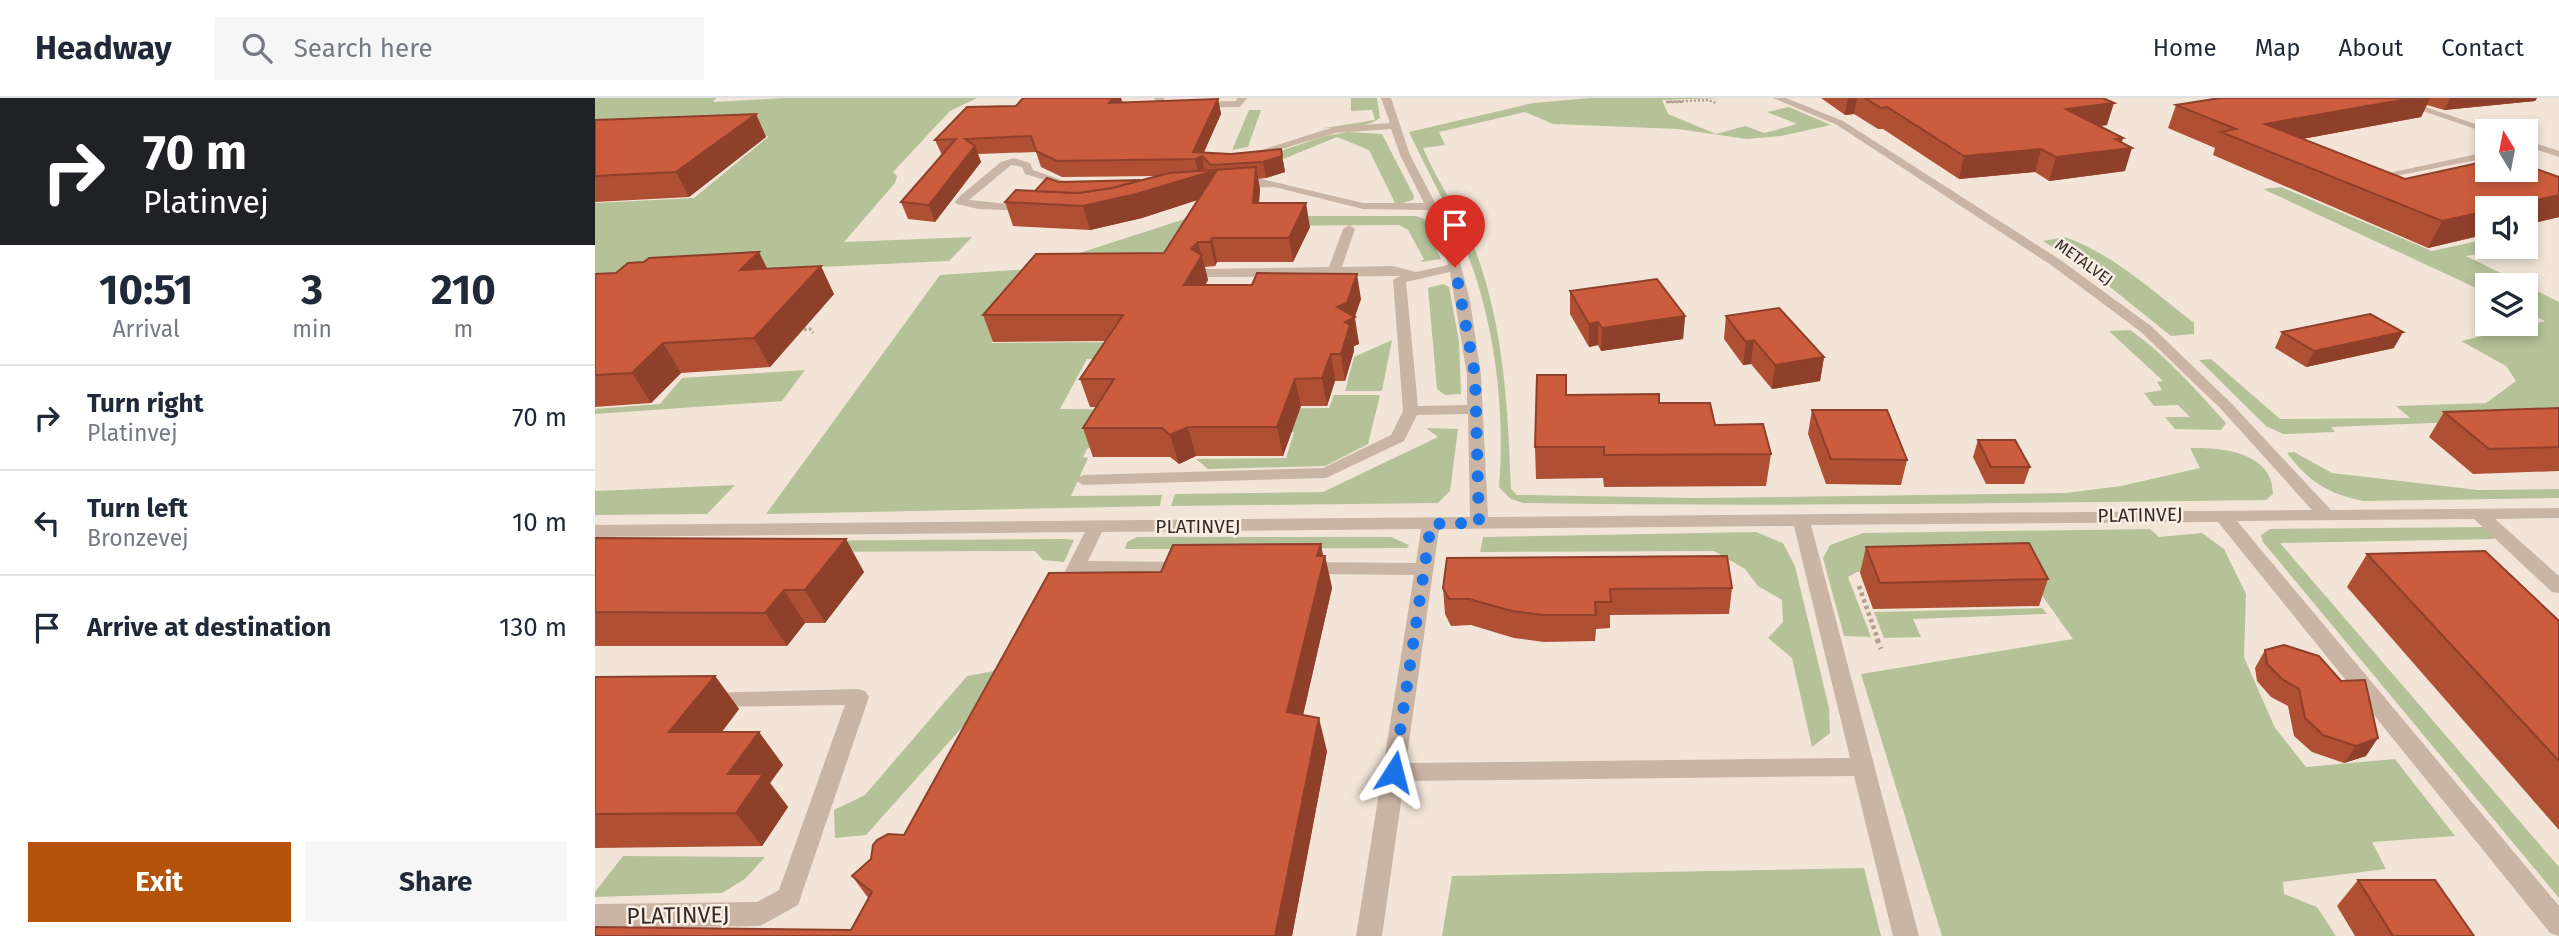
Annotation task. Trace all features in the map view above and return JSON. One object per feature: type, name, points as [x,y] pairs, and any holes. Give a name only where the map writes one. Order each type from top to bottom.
[{"type":"street","points":[[1160,98],[1154,106],[1240,104],[1242,98]]},
{"type":"street","points":[[1386,98],[1405,155],[1448,239],[1455,267],[1475,375],[1479,523]]},
{"type":"street","name":"METALVEJ","points":[[1778,98],[1840,123],[1867,139],[2055,262],[2146,329],[2226,406],[2325,513]]},
{"type":"street","points":[[2390,98],[2475,126]]},
{"type":"street","points":[[1231,165],[1247,155],[1309,135],[1334,130],[1394,127]]},
{"type":"street","points":[[2538,148],[2559,154]]},
{"type":"street","points":[[2370,178],[2475,157]]},
{"type":"street","points":[[1045,209],[978,206],[961,202],[987,181],[1000,165],[1013,161],[1026,165],[1029,172],[1042,178],[1080,185]]},
{"type":"street","points":[[1220,188],[1246,178],[1342,203],[1398,209],[1431,206]]},
{"type":"street","points":[[1334,272],[1349,229]]},
{"type":"street","points":[[1083,480],[1326,473],[1398,438],[1411,411],[1399,280],[1455,267]]},
{"type":"street","points":[[1205,273],[1393,270],[1416,276]]},
{"type":"street","points":[[1411,411],[1476,409]]},
{"type":"street","name":"PLATINVEJ","points":[[595,531],[2325,513],[2559,513]]},
{"type":"street","points":[[2479,513],[2559,587]]},
{"type":"street","points":[[2221,514],[2559,925]]},
{"type":"street","points":[[1801,519],[1906,936]]},
{"type":"street","points":[[1369,936],[1431,524]]},
{"type":"street","points":[[1065,591],[1096,527]]},
{"type":"street","points":[[1076,567],[1202,568]]},
{"type":"street","points":[[1285,568],[1425,569]]},
{"type":"street","name":"PLATINVEJ","points":[[595,916],[760,914],[789,897],[858,697],[692,699]]},
{"type":"street","points":[[1394,772],[1864,767]]},
{"type":"path","points":[[1682,102],[1708,100],[1716,103]]},
{"type":"path","points":[[798,330],[810,329],[813,333]]},
{"type":"path","points":[[1859,586],[1881,649]]},
{"type":"green space","points":[[595,98],[716,98],[713,102],[786,98],[977,98],[950,111],[893,172],[897,176],[895,183],[844,242],[972,237],[949,261],[798,268],[595,329],[595,203],[694,198],[769,136],[595,139]]},
{"type":"green space","points":[[1351,98],[1377,98],[1380,118],[1374,122],[1359,126],[1318,129],[1375,120],[1372,110],[1351,111]]},
{"type":"green space","points":[[1590,98],[1723,98],[1662,100],[1668,114],[1716,134],[1745,126],[1764,133],[1797,124],[1767,112],[1789,107],[1831,125],[1781,136],[1747,139],[1678,129],[1553,124],[1525,112],[1439,132],[1445,145],[1423,148],[1470,238],[1493,310],[1503,369],[1511,489],[1517,495],[1697,498],[2066,493],[2121,486],[2200,468],[2190,448],[2230,451],[2255,461],[2265,469],[2271,480],[2273,494],[2266,500],[1894,504],[1523,503],[1511,499],[1499,487],[1501,433],[1497,376],[1481,294],[1459,234],[1409,132],[1533,103]]},
{"type":"green space","points":[[1249,110],[1261,110],[1248,147],[1232,150]]},
{"type":"green space","points":[[1348,132],[1382,134],[1414,196],[1413,200],[1396,205],[1369,150],[1337,137],[1276,162],[1254,160],[1325,136]]},
{"type":"green space","points":[[2281,187],[2432,251],[2475,242],[2475,254],[2466,256],[2501,273],[2475,273],[2475,287],[2263,189]]},
{"type":"green space","points":[[1194,216],[1416,216],[1424,219],[1441,259],[1420,262],[1424,259],[1408,230],[1399,225],[1200,226],[1169,276],[1045,277],[991,343],[1126,342],[1117,360],[1087,359],[1060,409],[1192,410],[1087,449],[1083,457],[1088,458],[1071,496],[1162,495],[1160,506],[766,514],[940,275],[1030,269]]},
{"type":"green space","points":[[2065,237],[2100,253],[2133,275],[2194,323],[2194,334],[2171,336],[2099,278],[2043,241]]},
{"type":"green space","points":[[1443,284],[1449,287],[1459,341],[1461,394],[1445,395],[1437,389],[1428,288]]},
{"type":"green space","points":[[2538,292],[2559,302],[2559,418],[2331,427],[2335,432],[2283,434],[2266,426],[2199,360],[2211,359],[2280,419],[2410,418],[2396,406],[2486,403],[2516,381],[2506,366],[2461,341],[2482,336],[2538,336],[2538,323],[2545,321],[2538,318]]},
{"type":"green space","points":[[2130,330],[2169,362],[2204,398],[2226,423],[2221,430],[2175,429],[2165,417],[2190,417],[2178,405],[2154,406],[2144,393],[2162,390],[2157,382],[2163,381],[2109,331]]},
{"type":"green space","points":[[1392,340],[1382,391],[1345,391],[1354,357]]},
{"type":"green space","points":[[805,370],[782,401],[595,414],[595,409],[660,404],[682,378]]},
{"type":"green space","points":[[1334,395],[1380,395],[1368,444],[1325,466],[1208,469],[1196,459],[1286,458],[1294,432],[1205,432],[1217,409],[1329,408]]},
{"type":"green space","points":[[1426,428],[1458,429],[1450,491],[1438,503],[1171,506],[1175,494],[1323,492],[1438,437]]},
{"type":"green space","points":[[2294,452],[2332,473],[2478,490],[2559,489],[2559,498],[2363,501],[2329,490],[2311,479],[2287,453]]},
{"type":"green space","points":[[735,485],[707,514],[595,515],[595,491]]},
{"type":"green space","points":[[2486,527],[2496,537],[2280,543],[2559,867],[2559,898],[2263,542],[2261,535],[2270,529]]},
{"type":"green space","points":[[2150,529],[2159,537],[2202,533],[2224,549],[2246,594],[2244,657],[2275,728],[2306,767],[2395,759],[2455,836],[2372,842],[2386,869],[2283,882],[2284,894],[2317,907],[2336,936],[1942,936],[1861,674],[2073,639],[2024,570],[1857,572],[1848,577],[1871,637],[1844,636],[1823,558],[1830,545],[1863,533]]},
{"type":"green space","points":[[1756,532],[1783,543],[1795,566],[1829,708],[1830,733],[1812,747],[1792,658],[1768,638],[1783,622],[1782,600],[1758,586],[1745,569],[1714,551],[1480,552],[1483,537]]},
{"type":"green space","points":[[1137,537],[1391,537],[1409,545],[1407,548],[1125,549],[1127,542]]},
{"type":"green space","points":[[1074,540],[1064,562],[1043,560],[1035,551],[736,552],[745,541]]},
{"type":"green space","points":[[2042,608],[2047,614],[1913,619],[1921,637],[1884,638],[1874,612]]},
{"type":"green space","points":[[1016,667],[866,835],[835,838],[834,810],[865,795],[967,676]]},
{"type":"green space","points":[[623,856],[765,857],[745,879],[722,893],[595,897],[595,892]]},
{"type":"green space","points":[[1864,868],[1881,936],[1442,936],[1452,876]]},
{"type":"building","points":[[1023,98],[1113,98],[1109,103],[1218,99],[1193,152],[1231,154],[1281,149],[1282,156],[1263,162],[1211,165],[1202,156],[1196,159],[1057,161],[1036,151],[1031,136],[965,139],[975,146],[929,205],[901,202],[956,139],[935,140],[967,107],[1016,106]]},
{"type":"building","points":[[1865,98],[2103,98],[2114,103],[2066,109],[2123,138],[2115,139],[2132,148],[2056,157],[2041,149],[1964,156],[1887,107],[1881,108]]},
{"type":"building","points":[[2220,98],[2413,98],[2265,124],[2405,179],[2475,164],[2475,182],[2538,182],[2538,170],[2559,177],[2559,195],[2538,200],[2538,196],[2475,196],[2475,214],[2442,221],[2221,132],[2236,129],[2176,105]]},
{"type":"building","points":[[756,114],[676,172],[595,176],[595,120]]},
{"type":"building","points":[[1256,167],[1253,203],[1306,203],[1289,238],[1212,238],[1210,242],[1198,242],[1191,249],[1202,255],[1184,285],[1252,285],[1257,273],[1357,274],[1347,303],[1337,307],[1355,317],[1345,322],[1350,325],[1341,354],[1331,354],[1322,378],[1295,379],[1277,427],[1188,427],[1170,435],[1162,428],[1083,428],[1114,379],[1080,379],[1123,315],[983,315],[1036,254],[1164,253],[1217,170],[1136,194],[1083,206],[1005,202],[1016,190],[1078,193],[1112,188],[1169,173]]},
{"type":"building","points":[[1047,178],[1059,182],[1141,180],[1078,193],[1035,191]]},
{"type":"building","points":[[759,252],[740,270],[821,266],[754,338],[663,343],[632,373],[595,375],[595,274],[616,273],[628,263],[644,262],[649,258]]},
{"type":"building","points":[[1657,279],[1685,316],[1602,328],[1598,322],[1589,324],[1570,291]]},
{"type":"building","points":[[1779,308],[1824,357],[1775,365],[1754,340],[1746,342],[1726,316]]},
{"type":"building","points":[[2370,314],[2403,332],[2314,351],[2282,332]]},
{"type":"building","points":[[1537,375],[1566,375],[1566,395],[1659,394],[1659,403],[1710,403],[1715,425],[1763,424],[1771,454],[1604,455],[1604,447],[1535,447]]},
{"type":"building","points":[[2559,408],[2559,447],[2489,449],[2444,412]]},
{"type":"building","points":[[1812,410],[1887,410],[1907,460],[1831,459]]},
{"type":"building","points":[[1978,440],[2015,440],[2030,467],[1991,467]]},
{"type":"building","points":[[595,538],[846,539],[805,590],[784,590],[765,613],[595,612]]},
{"type":"building","points":[[2029,543],[2048,579],[1880,583],[1866,547]]},
{"type":"building","points":[[1321,544],[1317,556],[1325,556],[1287,712],[1319,718],[1275,936],[595,936],[595,927],[851,930],[872,892],[852,876],[871,859],[873,845],[877,840],[888,834],[904,835],[1049,573],[1161,572],[1173,545]]},
{"type":"building","points":[[2485,551],[2559,621],[2559,761],[2367,554]]},
{"type":"building","points":[[1727,556],[1732,588],[1610,589],[1611,602],[1595,602],[1596,615],[1543,615],[1512,611],[1469,599],[1449,599],[1443,588],[1447,558]]},
{"type":"building","points":[[2284,645],[2319,656],[2341,681],[2365,680],[2378,738],[2356,746],[2323,735],[2305,718],[2299,689],[2282,679],[2267,664],[2265,650]]},
{"type":"building","points":[[715,676],[669,732],[759,732],[728,774],[763,774],[736,813],[595,814],[595,677]]},
{"type":"building","points":[[2358,880],[2435,880],[2474,936],[2393,936]]},
{"type":"route","points":[[1394,772],[1431,524],[1479,523],[1475,375],[1455,267]]}]
